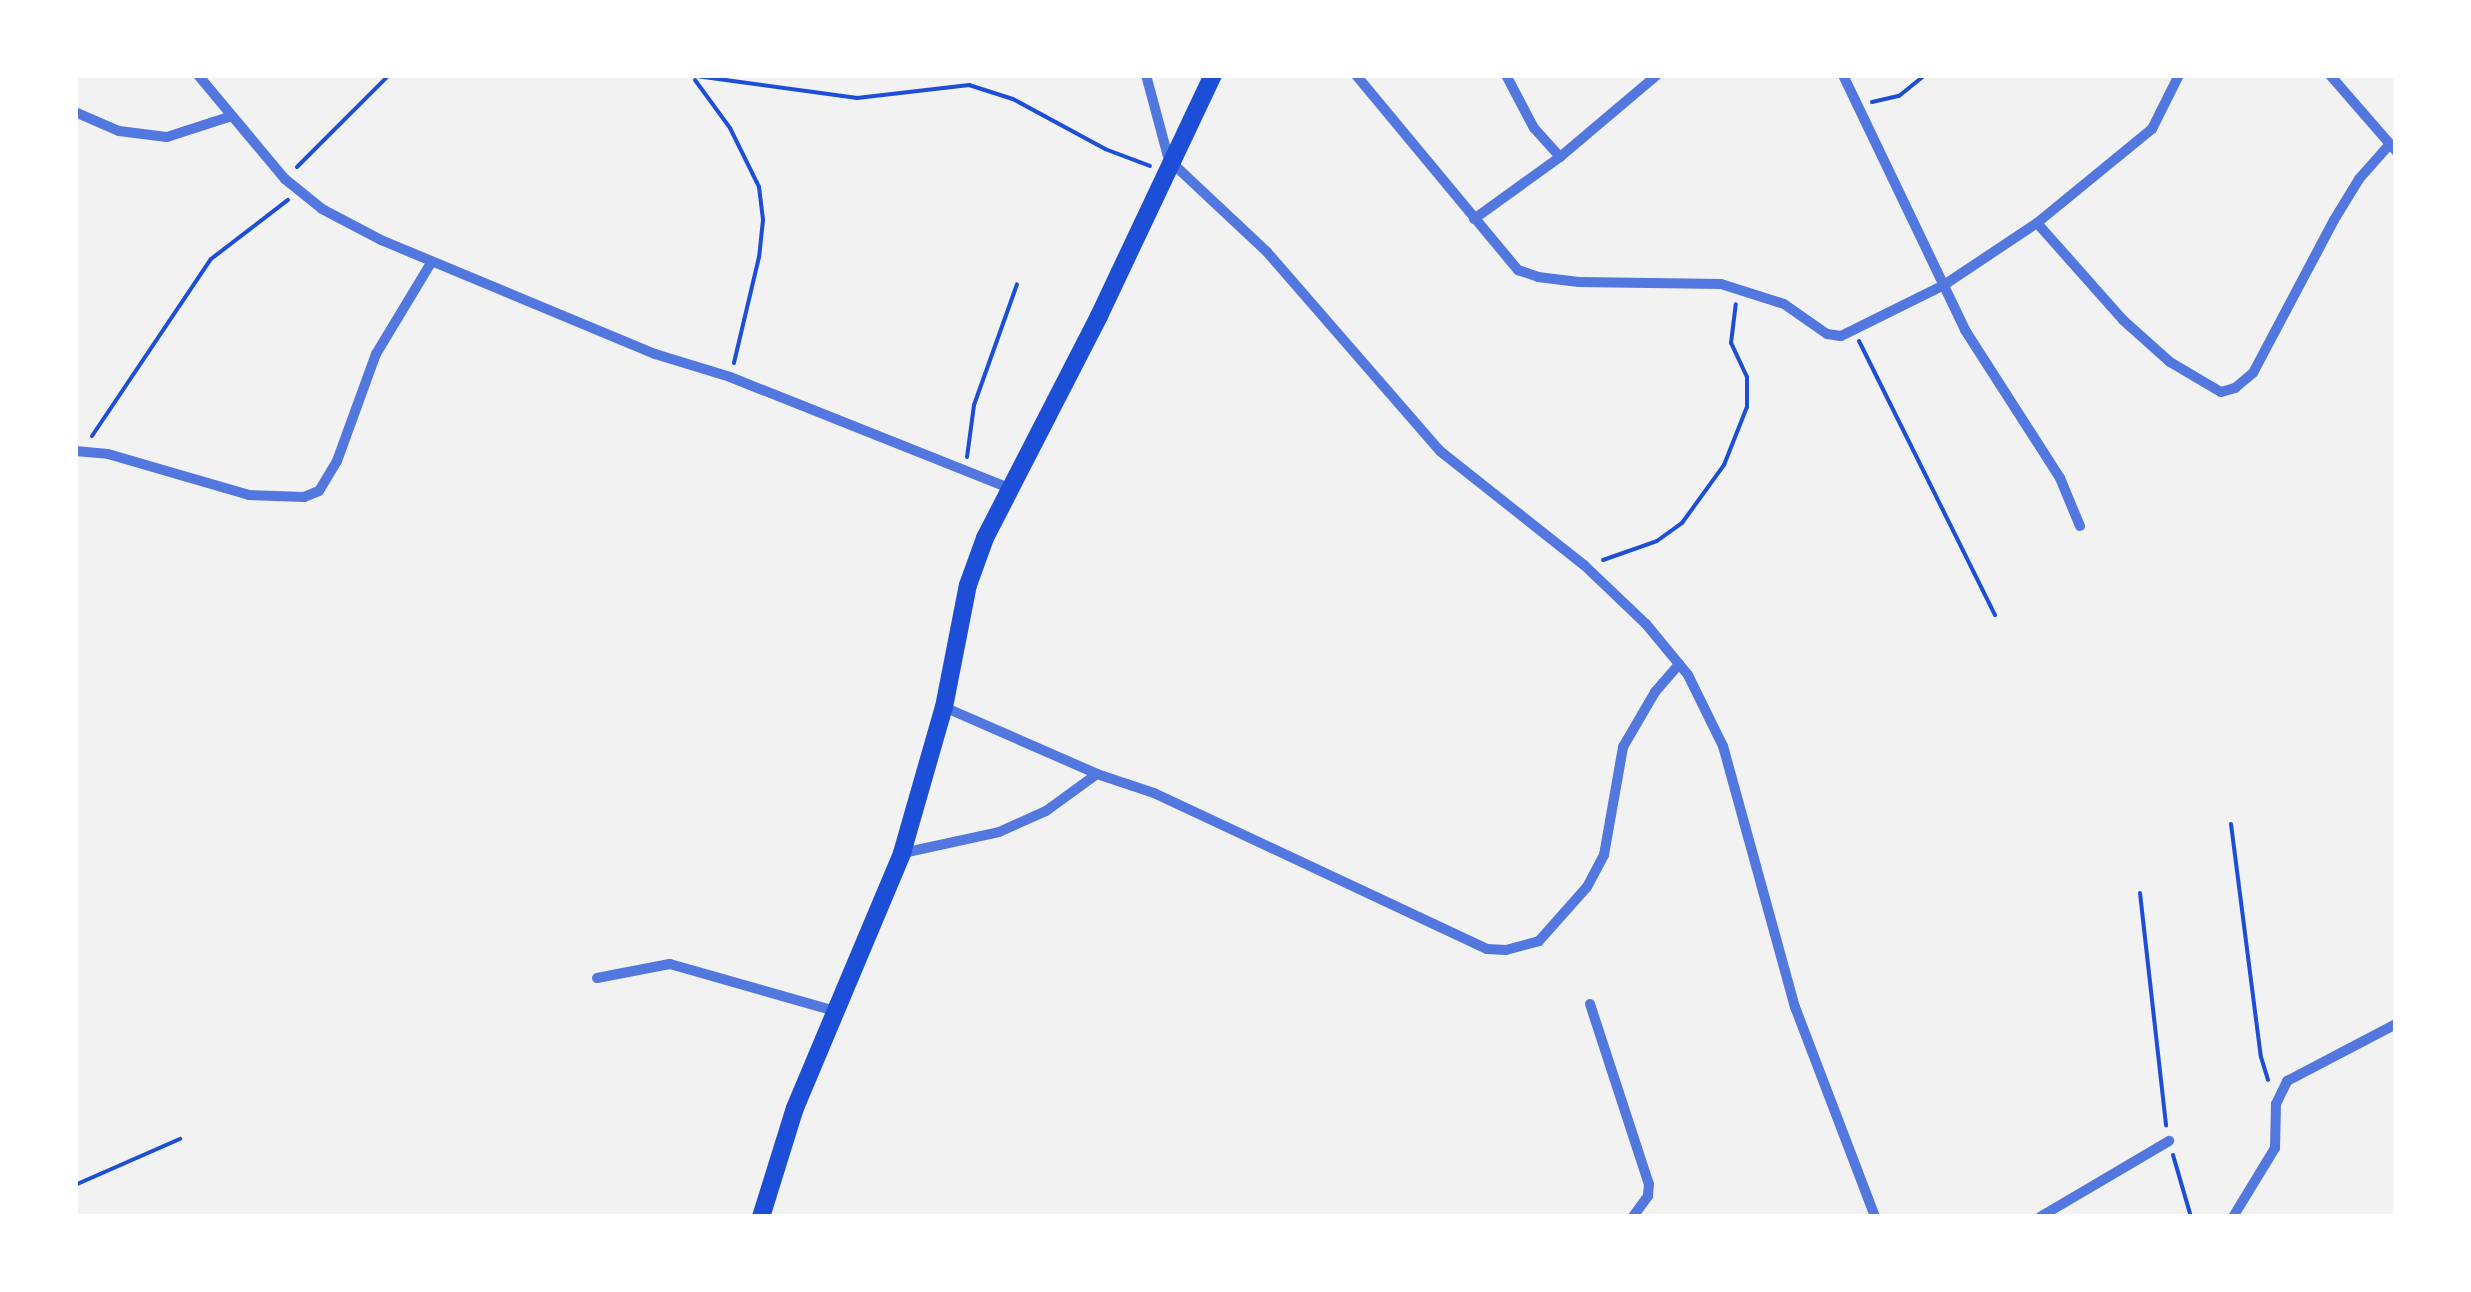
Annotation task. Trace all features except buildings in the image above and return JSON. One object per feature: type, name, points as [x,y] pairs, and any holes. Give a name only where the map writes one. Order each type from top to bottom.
[{"type":"main road","points":[[761,1217],[795,1108],[902,853],[944,707],[968,585],[985,538],[1100,316],[1212,75]]},
{"type":"street","points":[[198,75],[285,179],[322,209],[432,263],[655,354],[730,377],[1012,489]]},
{"type":"street","points":[[1146,75],[1167,165],[1267,252],[1440,451],[1584,565],[1646,624],[1678,664],[1723,746],[1795,1006],[1875,1217]]},
{"type":"street","points":[[1356,75],[1518,270],[1538,277],[1616,284],[1699,282],[1738,289],[1784,304],[1828,334],[1855,333],[1944,285],[2037,224],[2152,129],[2179,75]]},
{"type":"street","points":[[1506,75],[1534,128],[1560,157]]},
{"type":"street","points":[[1474,219],[1560,157],[1657,75]]},
{"type":"street","points":[[1844,75],[1965,330],[2060,478],[2080,526]]},
{"type":"street","points":[[2037,224],[2082,278],[2170,362],[2221,392],[2235,388],[2253,373],[2359,179],[2393,148],[2330,75]]},
{"type":"street","points":[[75,112],[119,131],[167,136],[232,116]]},
{"type":"street","points":[[75,451],[108,454],[249,495],[304,497],[318,491],[337,461],[376,354],[432,263]]},
{"type":"street","points":[[944,707],[1097,774],[1154,793],[1486,949],[1506,950],[1539,941],[1588,887],[1604,855],[1623,747],[1655,692],[1678,664]]},
{"type":"street","points":[[902,853],[999,832],[1046,811],[1097,774]]},
{"type":"street","points":[[597,978],[670,964],[836,1012]]},
{"type":"street","points":[[1590,1004],[1649,1184],[1644,1206],[1633,1217]]},
{"type":"street","points":[[2232,1217],[2275,1148],[2276,1104],[2287,1081],[2396,1024]]},
{"type":"street","points":[[2040,1217],[2168,1141]]},
{"type":"path","points":[[285,179],[390,75]]},
{"type":"path","points":[[688,75],[746,157],[759,187],[763,220],[752,301],[730,377]]},
{"type":"path","points":[[1853,99],[1882,102],[1898,96],[1925,75]]},
{"type":"path","points":[[694,79],[788,86],[858,98],[969,85],[1013,99],[1105,148],[1167,165]]},
{"type":"path","points":[[75,451],[92,436],[212,259],[299,190]]},
{"type":"path","points":[[964,472],[974,405],[1017,284]]},
{"type":"path","points":[[1584,565],[1657,541],[1682,524],[1724,465],[1747,407],[1747,377],[1731,343],[1738,289]]},
{"type":"path","points":[[1855,333],[1995,615]]},
{"type":"path","points":[[2231,824],[2260,1056],[2276,1104]]},
{"type":"path","points":[[2140,893],[2168,1141],[2192,1217]]},
{"type":"path","points":[[75,1185],[180,1139]]}]
